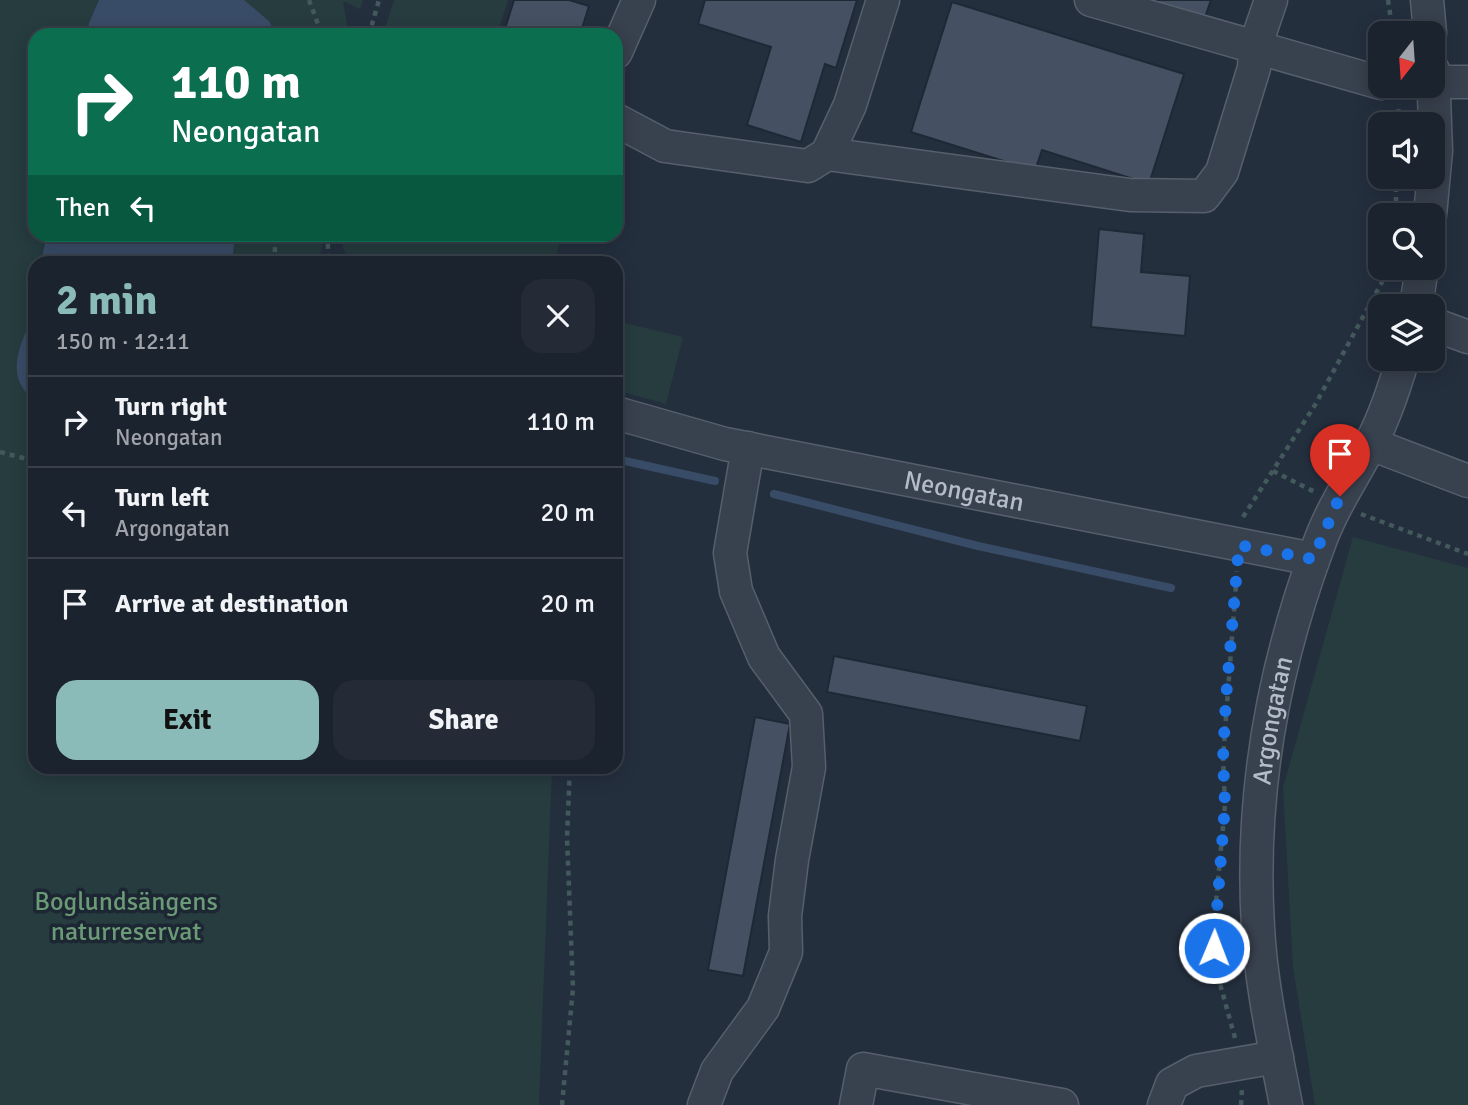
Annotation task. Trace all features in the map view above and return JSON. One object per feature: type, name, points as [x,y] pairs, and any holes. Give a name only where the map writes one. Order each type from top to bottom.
[{"type":"street","points":[[623,36],[639,0]]},
{"type":"street","points":[[623,124],[665,146],[808,166],[827,154],[850,105],[883,0]]},
{"type":"street","points":[[1091,0],[1368,79]]},
{"type":"street","points":[[827,154],[1130,195],[1205,196],[1222,173],[1254,68],[1255,47],[1271,0]]},
{"type":"street","points":[[1427,0],[1429,21]]},
{"type":"street","points":[[1446,82],[1468,82]]},
{"type":"street","points":[[1431,203],[1436,151],[1434,98]]},
{"type":"street","points":[[1445,328],[1468,337]]},
{"type":"street","name":"Argongatan","points":[[1286,1105],[1258,929],[1259,806],[1266,745],[1286,645],[1313,559],[1340,496],[1371,444],[1392,396],[1399,371]]},
{"type":"street","name":"Neongatan","points":[[623,415],[748,448],[1313,559]]},
{"type":"street","points":[[1371,444],[1468,481]]},
{"type":"street","points":[[704,1105],[717,1071],[763,1008],[786,952],[785,916],[809,767],[806,714],[764,657],[736,591],[730,553],[735,509],[748,448]]},
{"type":"street","points":[[1164,1105],[1172,1084],[1196,1071],[1277,1057]]},
{"type":"street","points":[[856,1105],[863,1069],[1062,1105]]},
{"type":"path","points":[[309,0],[319,28]]},
{"type":"path","points":[[371,28],[379,0]]},
{"type":"path","points":[[1388,0],[1391,21]]},
{"type":"path","points":[[1235,1040],[1217,973],[1214,924],[1225,805],[1224,734],[1239,545],[1244,515],[1315,405],[1382,280]]},
{"type":"path","points":[[0,452],[28,459]]},
{"type":"path","points":[[1273,471],[1310,490]]},
{"type":"path","points":[[1354,512],[1468,554]]},
{"type":"path","points":[[562,1105],[573,988],[567,838],[570,774]]},
{"type":"path","points":[[1241,1105],[1242,1087]]},
{"type":"green space","name":"Boglundsängens naturreservat","points":[[0,0],[363,0],[360,9],[343,1],[348,28],[28,28],[28,242],[323,242],[320,256],[28,256],[28,774],[552,774],[539,1105],[0,1105]]},
{"type":"green space","points":[[394,0],[508,0],[499,28],[385,28]]},
{"type":"green space","points":[[342,242],[560,242],[556,256],[346,256]]},
{"type":"green space","points":[[623,323],[683,337],[666,404],[623,392]]},
{"type":"green space","points":[[1353,537],[1468,568],[1468,1105],[1315,1105],[1293,967],[1283,788]]},
{"type":"water","points":[[99,0],[244,0],[269,21],[272,28],[89,28]]},
{"type":"water","points":[[45,242],[234,242],[233,256],[42,256]]},
{"type":"water","points":[[28,326],[28,394],[18,377],[18,354]]},
{"type":"building","points":[[514,0],[569,0],[589,6],[582,28],[505,28]]},
{"type":"building","points":[[705,0],[857,0],[836,68],[825,64],[801,142],[747,125],[771,47],[698,24]]},
{"type":"building","points":[[1141,0],[1211,0],[1204,20]]},
{"type":"building","points":[[952,2],[1184,74],[1149,184],[1042,150],[1035,171],[911,132]]},
{"type":"building","points":[[1099,229],[1144,234],[1141,272],[1190,276],[1185,336],[1091,327]]},
{"type":"building","points":[[834,656],[1087,706],[1080,741],[827,692]]},
{"type":"building","points":[[755,717],[790,724],[743,976],[708,970]]},
{"type":"waterway","points":[[623,461],[715,481]]},
{"type":"waterway","points":[[774,494],[978,546],[1171,588]]},
{"type":"route","points":[[1214,948],[1216,889],[1225,805],[1223,758],[1226,698],[1239,545],[1313,559],[1340,496]]}]
